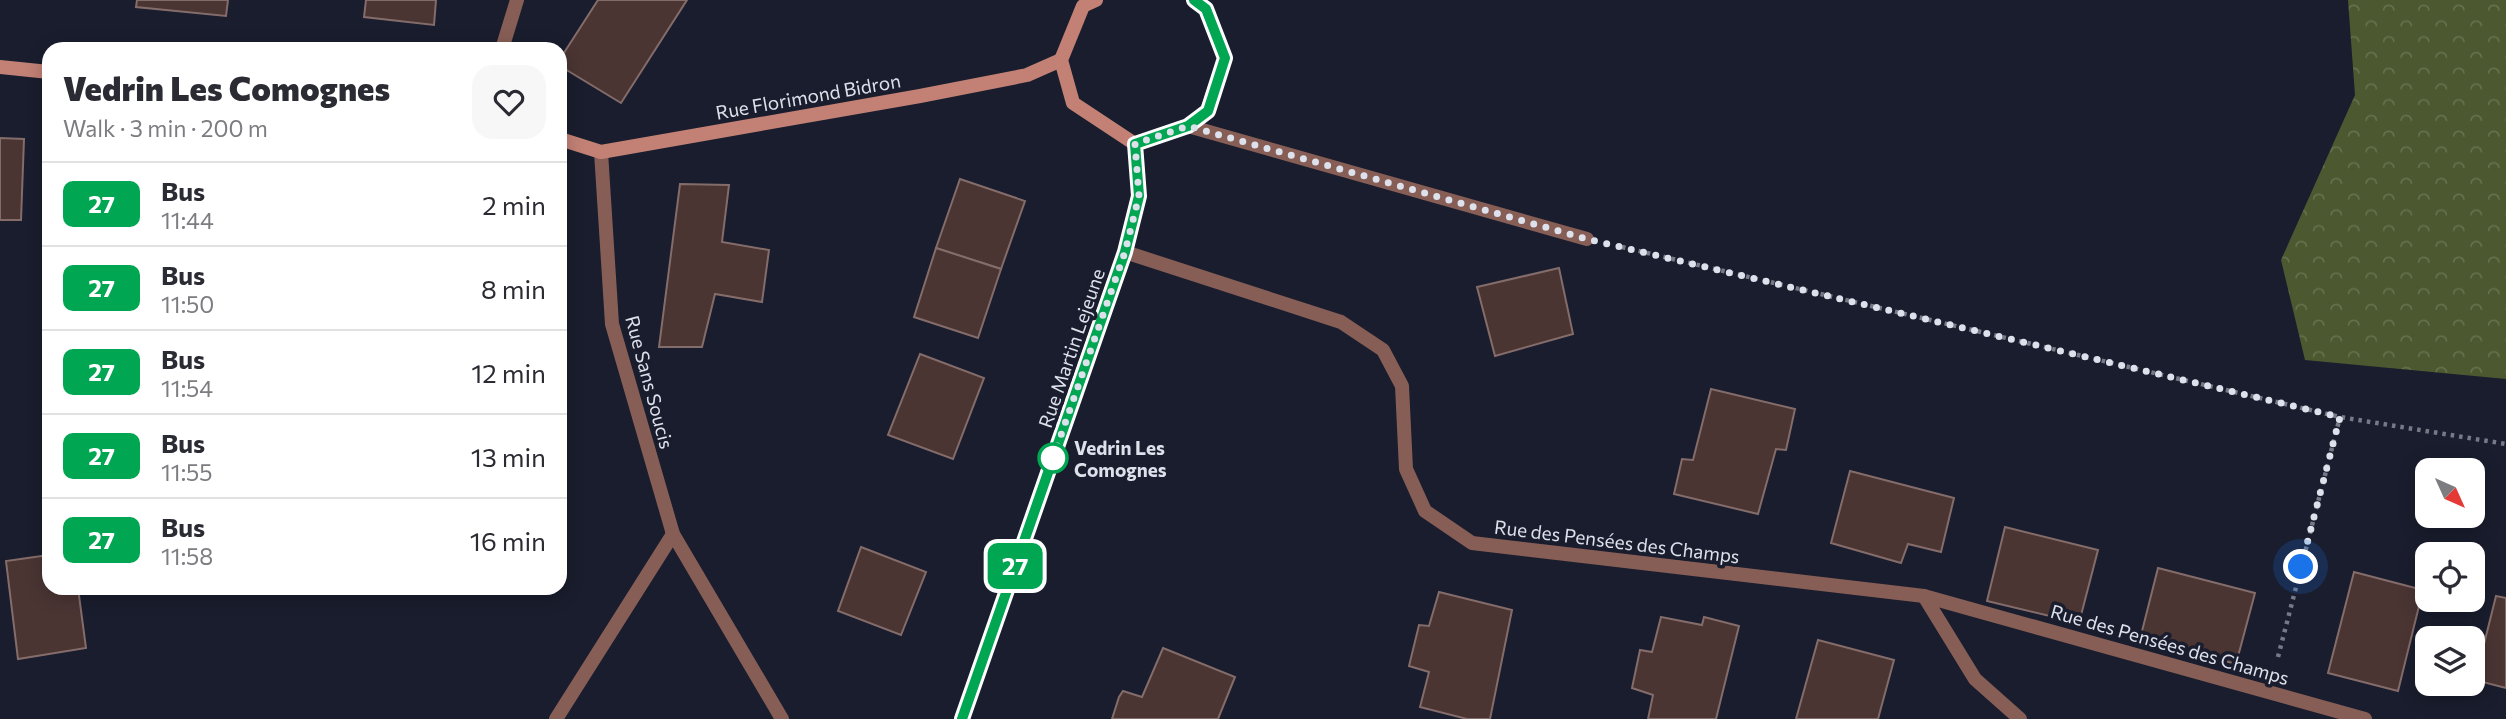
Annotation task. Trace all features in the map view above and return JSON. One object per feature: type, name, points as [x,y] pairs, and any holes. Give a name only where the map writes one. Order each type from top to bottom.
[{"type":"street","points":[[504,42],[517,0]]},
{"type":"street","points":[[1096,0],[1083,6],[1061,60],[1073,103],[1135,144],[1188,126],[1208,111],[1225,58],[1210,5],[1194,0]]},
{"type":"street","name":"Rue Florimond Bidron","points":[[567,141],[601,152],[1027,75],[1061,60]]},
{"type":"street","points":[[0,67],[42,71]]},
{"type":"street","points":[[1188,126],[1587,239]]},
{"type":"street","name":"Rue Martin Lejeune","points":[[962,719],[1125,252],[1139,196],[1135,144]]},
{"type":"street","name":"Rue Sans Soucis","points":[[601,152],[612,324],[673,534],[782,719]]},
{"type":"street","name":"Rue des Pensées des Champs","points":[[1125,252],[1341,321],[1384,350],[1402,386],[1406,469],[1424,511],[1472,543],[1924,596],[2365,719]]},
{"type":"street","points":[[556,719],[673,534]]},
{"type":"street","points":[[1924,596],[1975,679],[2020,719]]},
{"type":"path","points":[[1587,239],[2340,417],[2506,444]]},
{"type":"path","points":[[2269,692],[2340,417]]},
{"type":"green space","points":[[2348,0],[2506,0],[2506,379],[2305,360],[2281,260],[2355,95]]},
{"type":"building","points":[[137,0],[228,0],[226,16],[136,7]]},
{"type":"building","points":[[366,0],[436,0],[434,25],[364,17]]},
{"type":"building","points":[[598,0],[687,0],[621,103],[567,70],[567,48]]},
{"type":"building","points":[[0,138],[24,139],[21,220],[0,220]]},
{"type":"building","points":[[960,179],[1025,201],[1001,269],[936,248]]},
{"type":"building","points":[[680,184],[729,185],[722,242],[769,250],[762,302],[715,294],[702,347],[659,347]]},
{"type":"building","points":[[936,248],[1001,269],[978,338],[914,317]]},
{"type":"building","points":[[1559,268],[1573,334],[1495,356],[1477,287]]},
{"type":"building","points":[[920,354],[984,378],[953,459],[888,435]]},
{"type":"building","points":[[1711,389],[1795,409],[1786,450],[1776,449],[1758,514],[1674,494],[1682,459],[1693,460]]},
{"type":"building","points":[[1850,471],[1954,498],[1941,552],[1908,544],[1901,563],[1831,543]]},
{"type":"building","points":[[2005,527],[2098,550],[2079,623],[1987,601]]},
{"type":"building","points":[[861,547],[926,572],[901,635],[838,611]]},
{"type":"building","points":[[42,556],[42,595],[79,595],[86,648],[18,659],[6,561]]},
{"type":"building","points":[[2158,568],[2255,593],[2236,664],[2140,639]]},
{"type":"building","points":[[2354,572],[2415,588],[2415,612],[2418,612],[2398,691],[2328,673]]},
{"type":"building","points":[[1439,592],[1512,610],[1490,719],[1467,719],[1420,707],[1429,672],[1409,666],[1419,625],[1429,626]]},
{"type":"building","points":[[2496,596],[2506,598],[2506,688],[2485,683],[2485,640]]},
{"type":"building","points":[[1661,617],[1702,625],[1704,617],[1739,626],[1716,719],[1648,719],[1653,695],[1632,688],[1640,650],[1652,652]]},
{"type":"building","points":[[1818,640],[1894,660],[1878,719],[1796,719]]},
{"type":"building","points":[[1163,648],[1235,677],[1218,719],[1112,719],[1123,691],[1142,697]]},
{"type":"bus line","name":"27","points":[[962,719],[1125,252],[1139,196],[1135,144],[1188,126],[1208,111],[1225,58],[1206,9],[1194,0]]},
{"type":"place","name":"Vedrin Les Comognes","points":[[1053,458]]},
{"type":"route","points":[[1053,458],[1125,252],[1139,196],[1135,144],[1188,126],[1587,239],[2340,417],[2301,567]]}]
